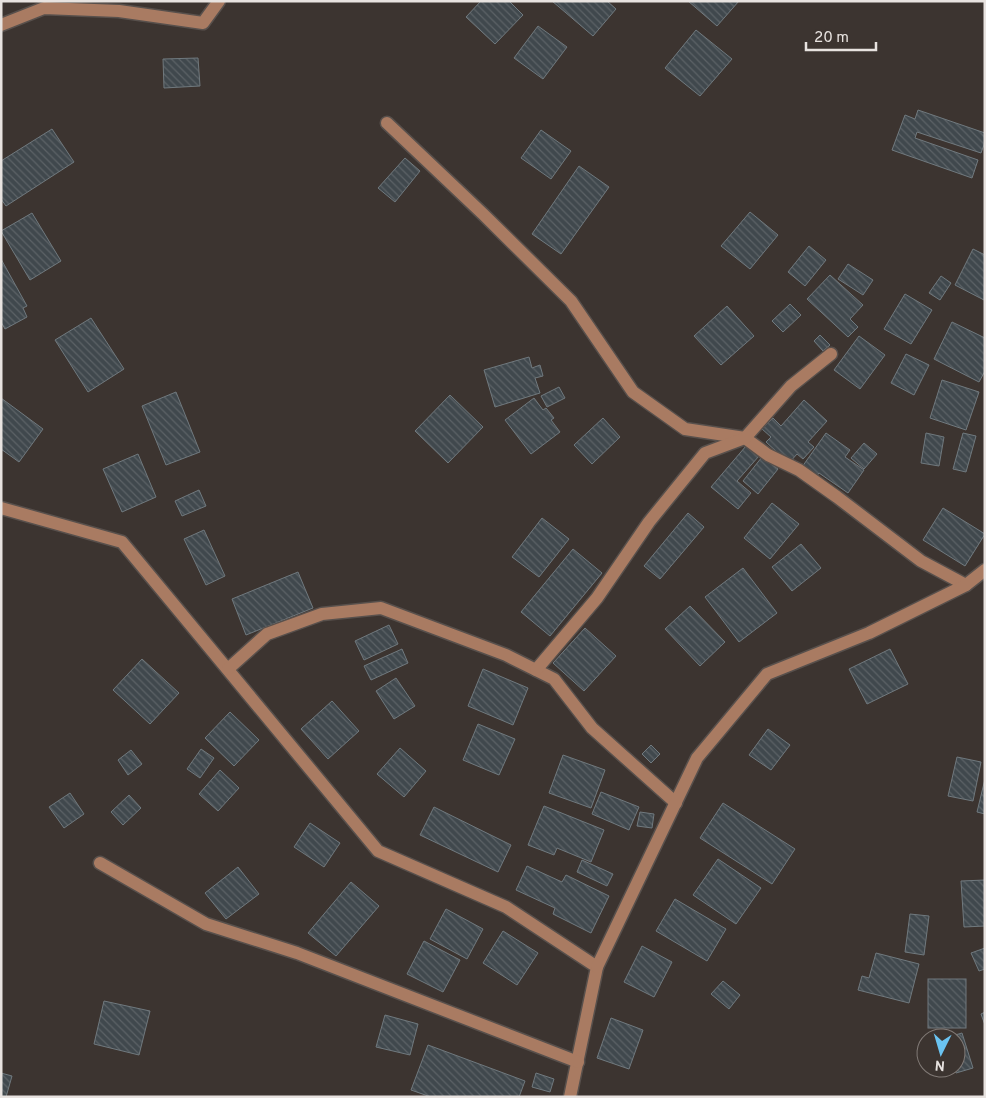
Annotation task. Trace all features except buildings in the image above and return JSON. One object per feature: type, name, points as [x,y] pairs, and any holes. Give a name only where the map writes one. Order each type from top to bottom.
[{"type":"street","points":[[1,25],[44,8],[119,12],[203,23],[219,1]]},
{"type":"street","points":[[387,123],[483,214],[571,302],[633,392],[685,429],[745,438],[768,455],[799,470],[921,561],[966,585]]},
{"type":"street","points":[[536,670],[597,598],[649,522],[705,453],[745,438],[791,386],[831,354]]},
{"type":"street","points":[[1,508],[122,542],[378,851],[506,907],[598,967]]},
{"type":"street","points":[[570,1097],[598,967],[697,758],[767,674],[869,633],[966,585],[985,570]]},
{"type":"street","points":[[228,669],[268,634],[322,614],[381,608],[506,655],[554,679],[592,728],[676,803]]},
{"type":"street","points":[[100,863],[206,924],[297,953],[578,1062]]}]
